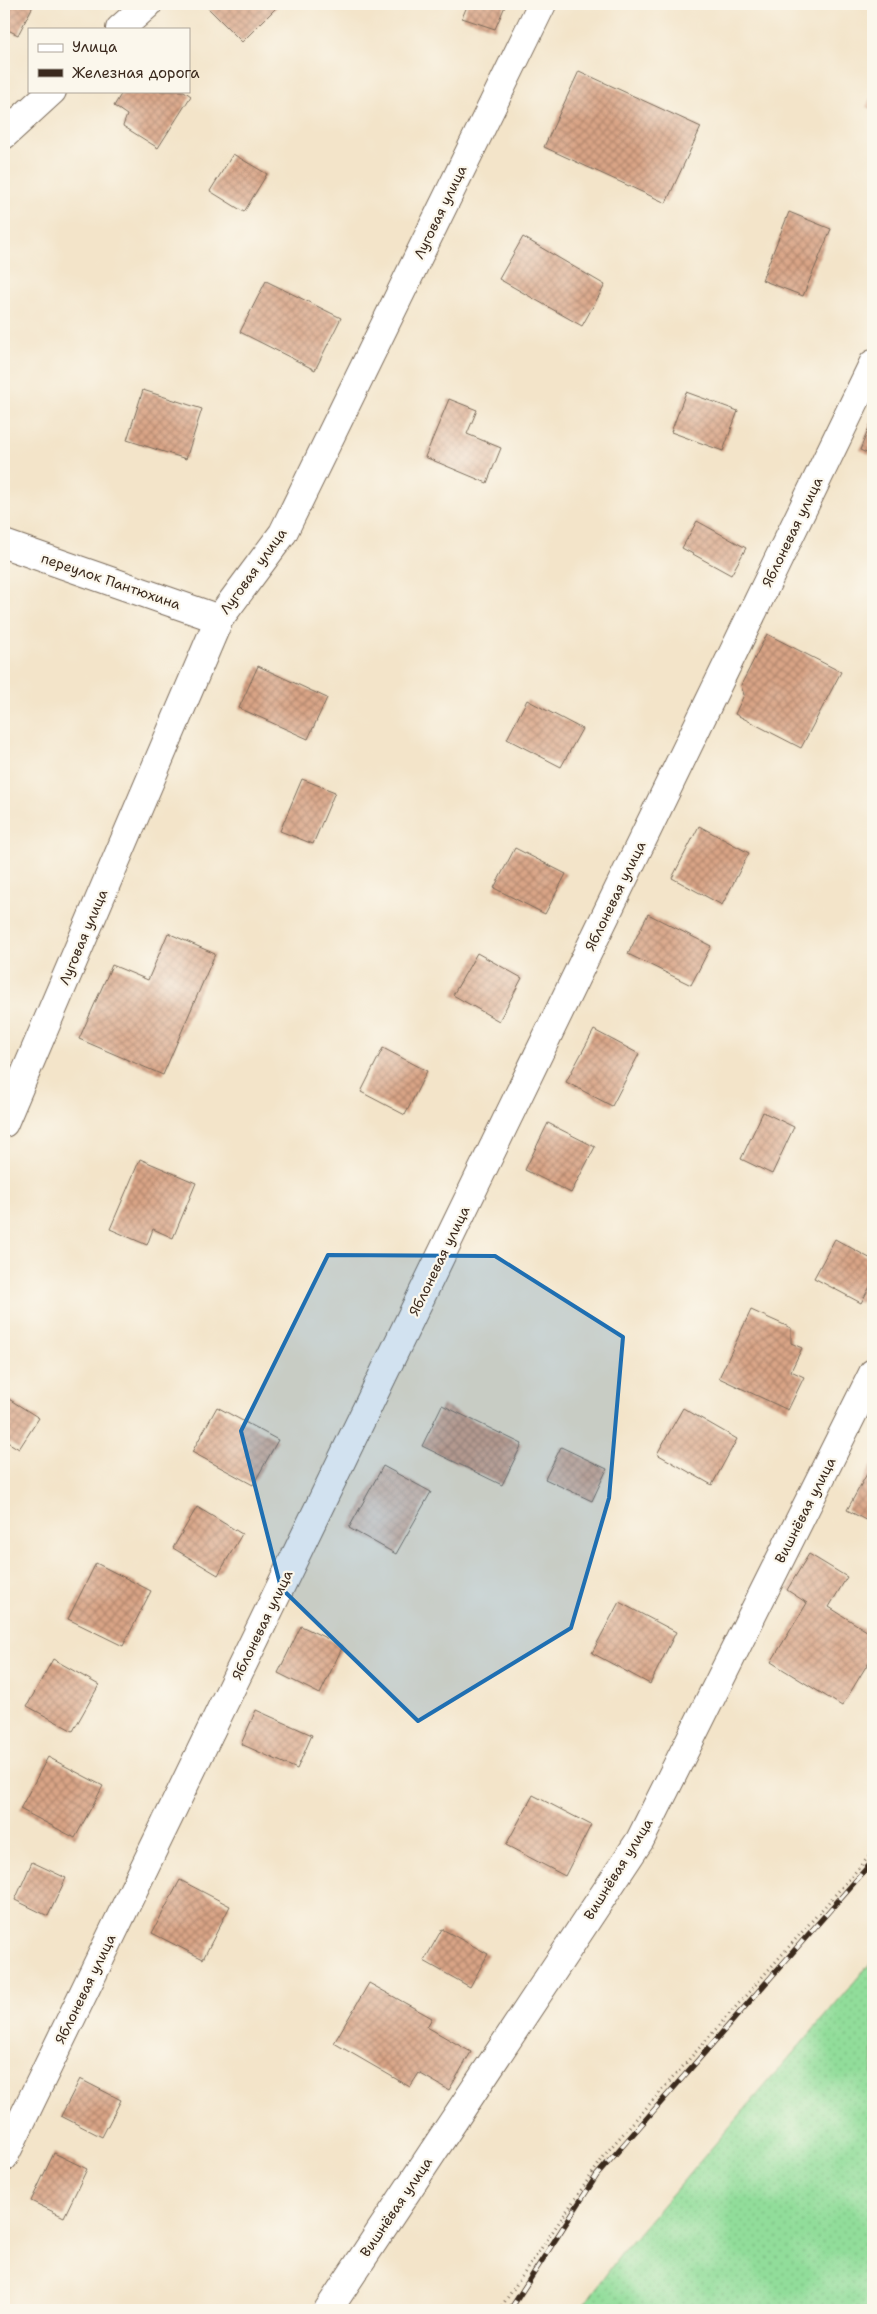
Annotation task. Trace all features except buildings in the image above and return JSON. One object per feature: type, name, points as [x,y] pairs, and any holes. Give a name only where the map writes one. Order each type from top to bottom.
[{"type":"street","points":[[121,28],[148,4]]},
{"type":"street","name":"Луговая улица","points":[[4,1123],[219,619],[283,532],[542,4]]},
{"type":"street","points":[[4,136],[51,92]]},
{"type":"street","name":"Яблоневая улица","points":[[4,2157],[873,364]]},
{"type":"street","name":"переулок Пантюхина","points":[[4,544],[219,619]]},
{"type":"street","name":"Вишнёвая улица","points":[[328,2310],[640,1840],[873,1372]]},
{"type":"path","points":[[499,2310],[607,2152],[873,1852]]},
{"type":"highlighted area","points":[[328,1255],[495,1256],[623,1337],[609,1498],[571,1628],[418,1721],[281,1588],[241,1431]]},
{"type":"green space","points":[[873,1960],[873,2310],[580,2310],[624,2250]]},
{"type":"railway","points":[[510,2310],[597,2175],[873,1861]]}]
